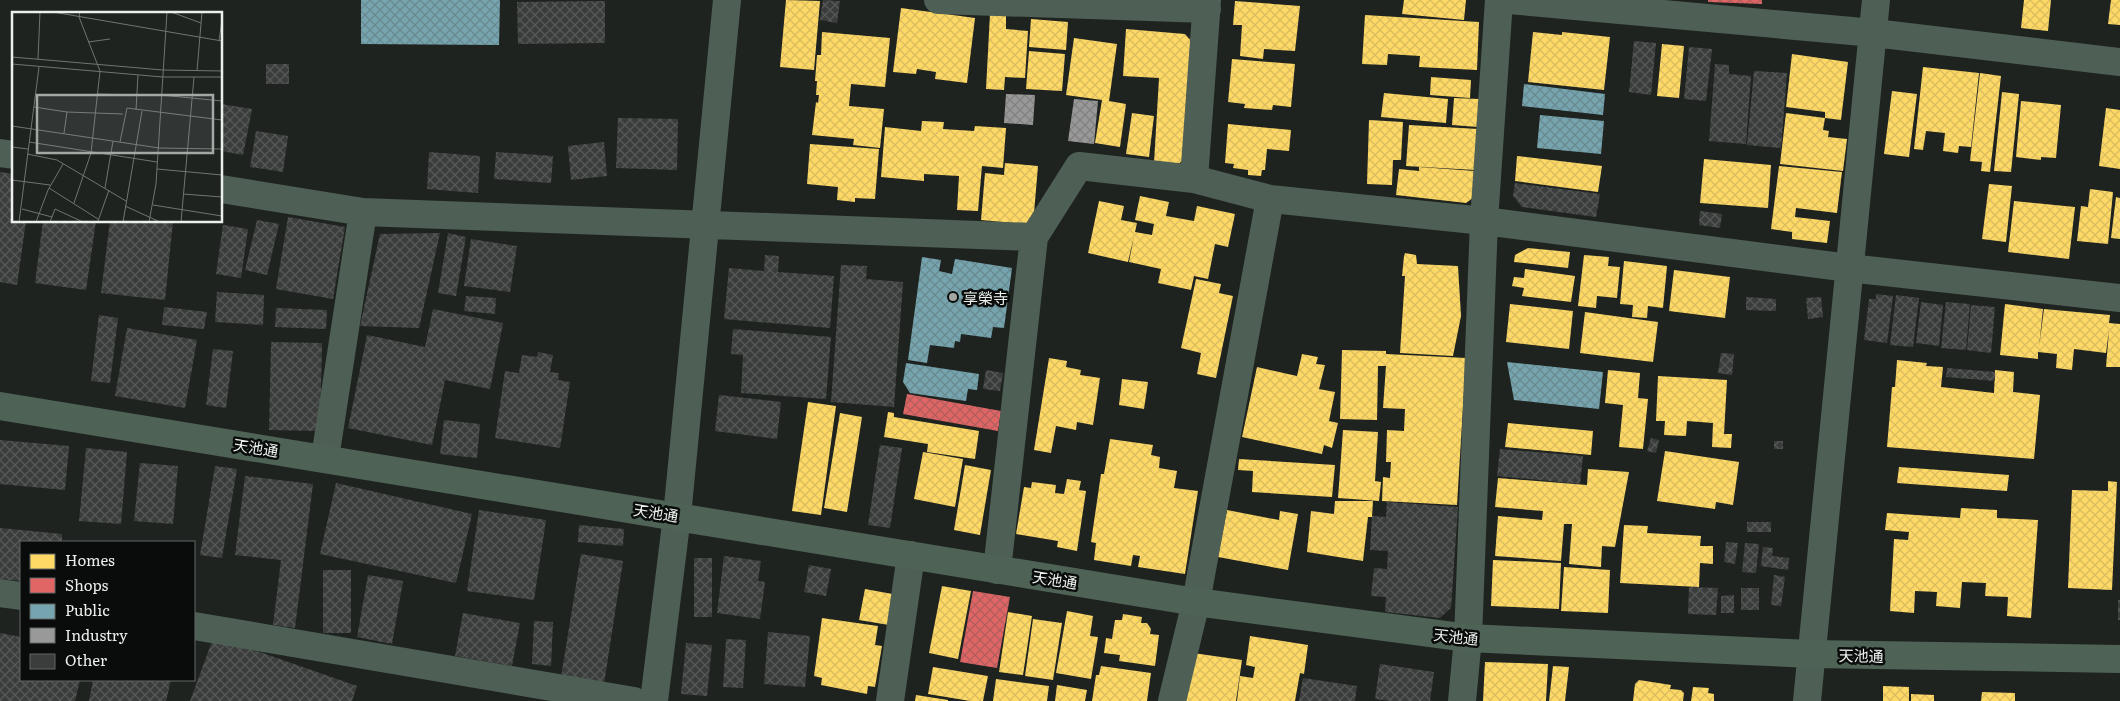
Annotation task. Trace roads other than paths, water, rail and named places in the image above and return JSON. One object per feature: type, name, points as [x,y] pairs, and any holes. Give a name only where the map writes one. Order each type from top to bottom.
[{"type":"street","points":[[654,701],[677,516],[726,0]]},
{"type":"street","points":[[938,0],[1207,5],[1194,179]]},
{"type":"street","points":[[1462,701],[1468,638],[1484,221],[1499,0]]},
{"type":"street","points":[[1510,0],[1874,33],[2120,62]]},
{"type":"street","points":[[1807,701],[1810,654],[1876,0]]},
{"type":"street","points":[[997,570],[1034,237],[1079,166],[1194,179],[1270,199],[1484,221],[1849,268],[2120,298]]},
{"type":"street","points":[[222,189],[363,212],[1034,237]]},
{"type":"street","points":[[1172,701],[1196,602],[1270,199]]},
{"type":"street","points":[[326,458],[363,212]]},
{"type":"street","name":"天池通","points":[[0,406],[1196,602],[1468,638],[1810,654],[2120,659]]},
{"type":"street","points":[[890,701],[911,555]]},
{"type":"street","points":[[0,592],[20,596]]},
{"type":"street","points":[[195,626],[634,701]]},
{"type":"place","name":"享榮寺","points":[[953,297]]}]
